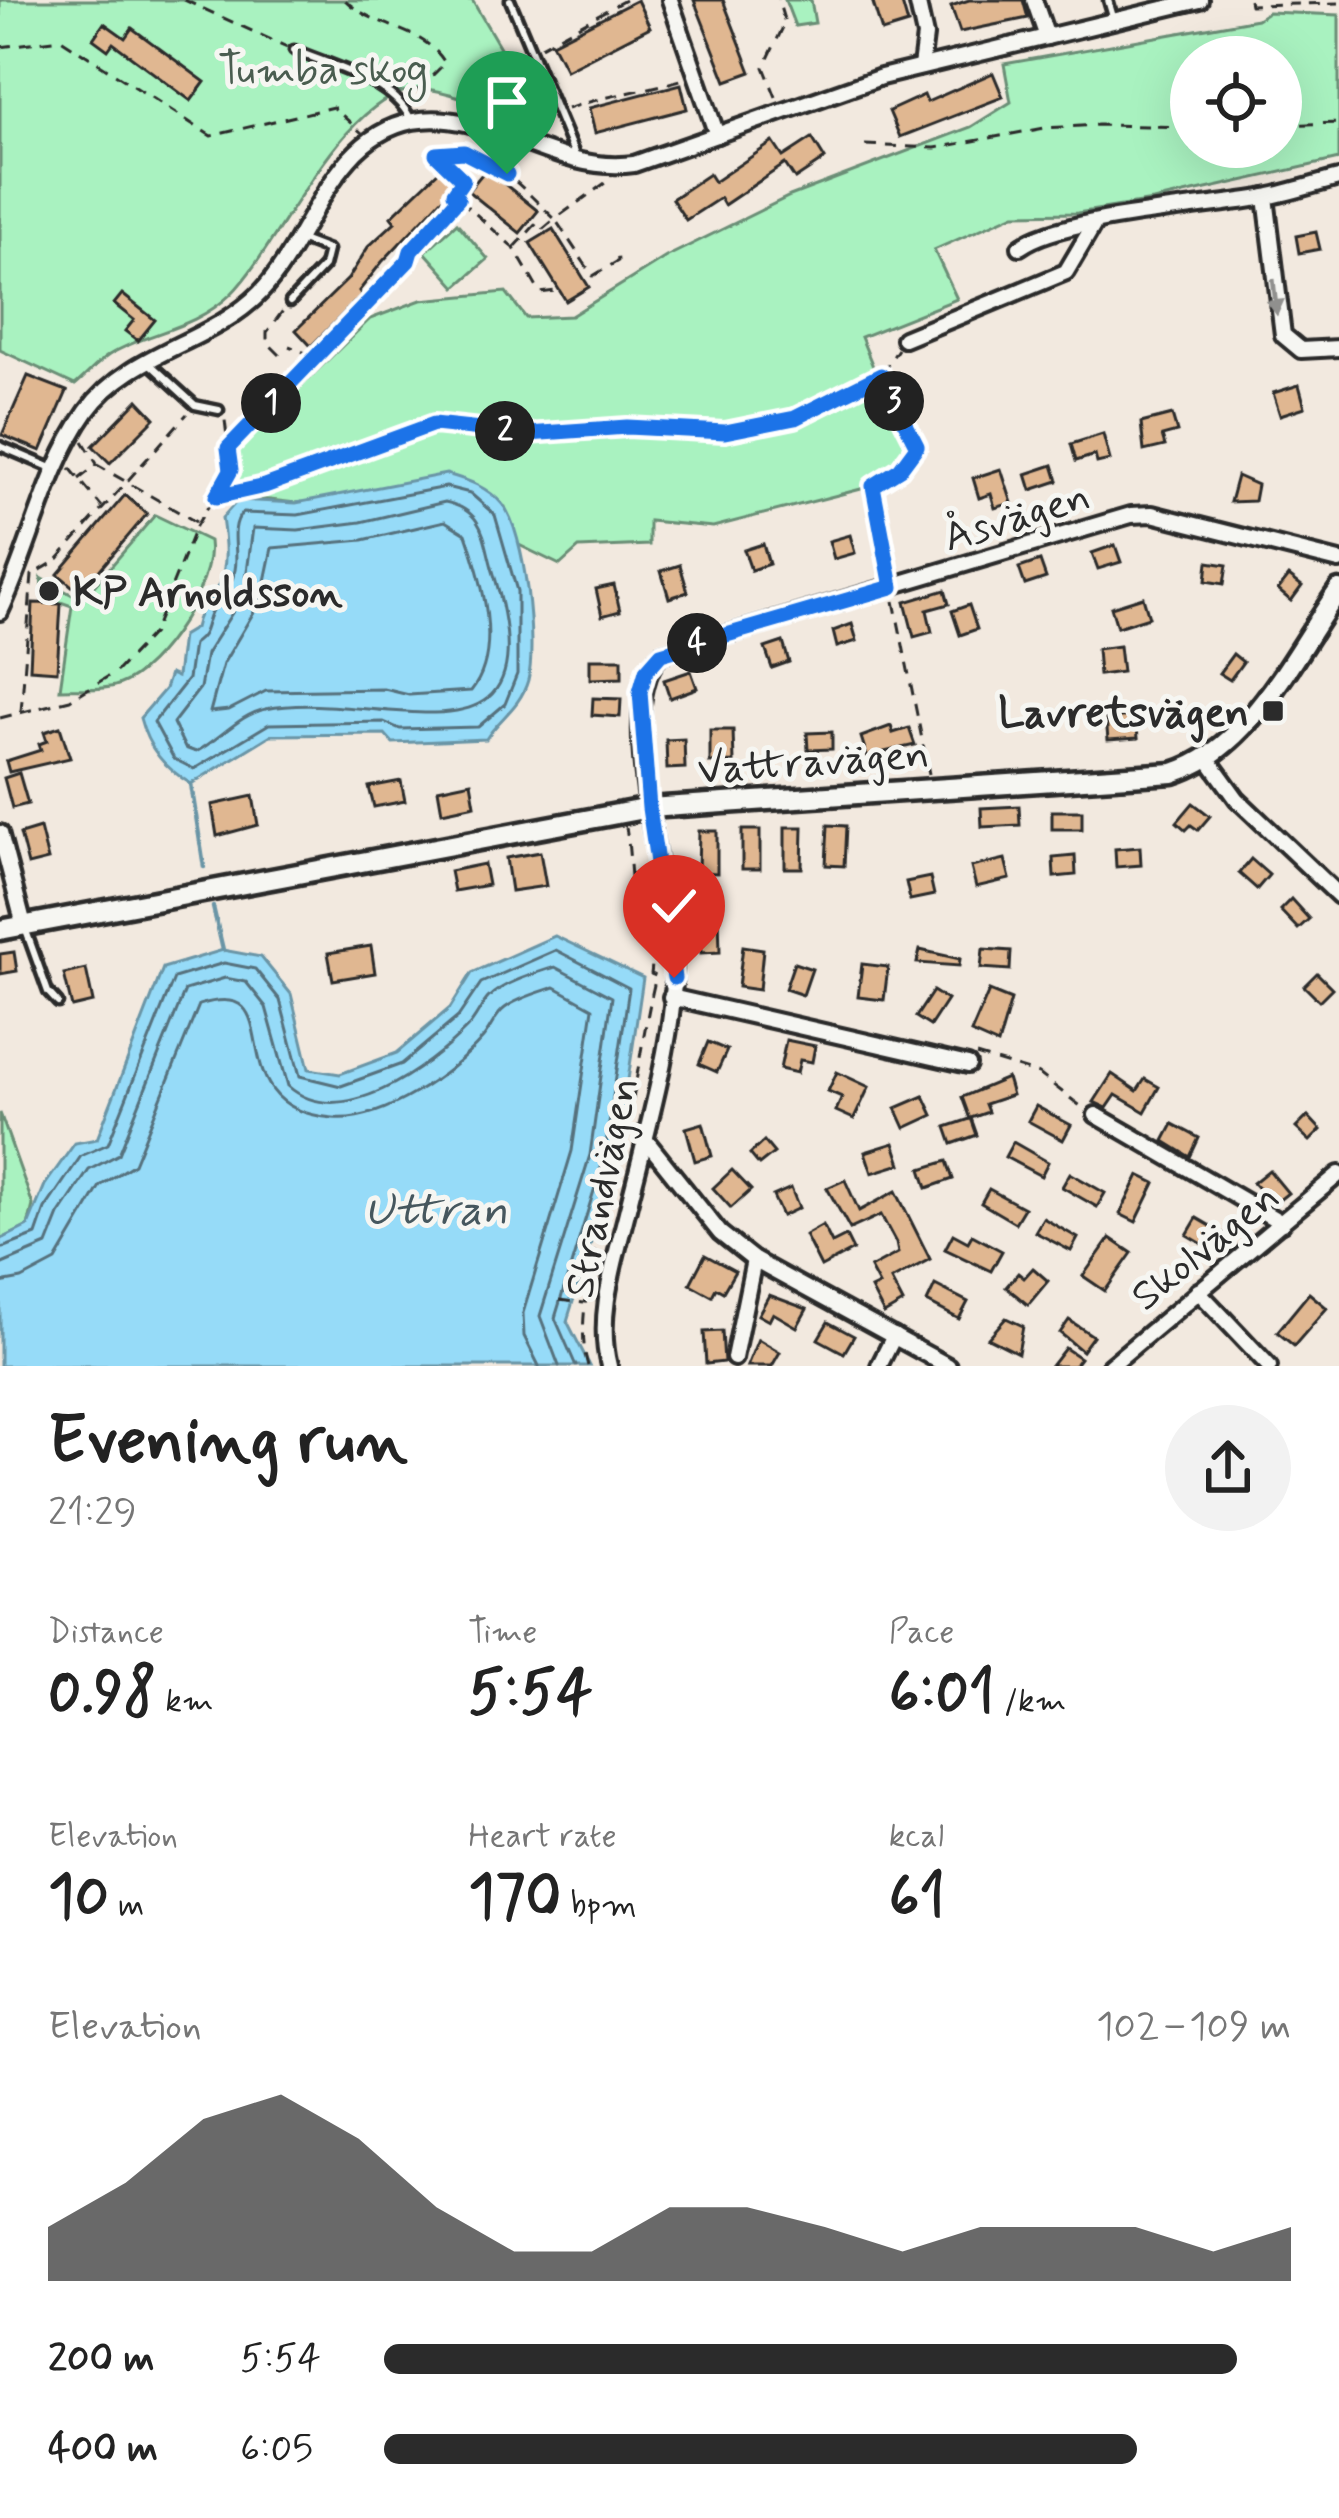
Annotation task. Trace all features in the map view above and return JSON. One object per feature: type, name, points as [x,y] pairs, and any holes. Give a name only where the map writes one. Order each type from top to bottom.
[{"type":"street","points":[[670,0],[717,135]]},
{"type":"street","points":[[917,0],[926,36],[921,67]]},
{"type":"street","points":[[1034,0],[1047,37]]},
{"type":"street","points":[[0,612],[89,408],[119,377],[240,310],[268,283],[351,156],[383,129],[411,121],[451,120],[578,163],[634,164],[921,67],[1200,0]]},
{"type":"street","points":[[1020,248],[1034,237],[1266,197],[1339,178]]},
{"type":"street","points":[[1266,197],[1283,335],[1301,350],[1339,348]]},
{"type":"street","points":[[904,339],[1066,272],[1094,226]]},
{"type":"street","name":"Åsvägen","points":[[649,808],[640,692],[646,671],[661,654],[1131,515],[1151,514],[1339,561]]},
{"type":"street","points":[[1339,590],[1233,737],[1208,759],[1237,799],[1339,896]]},
{"type":"street","name":"Vattravägen","points":[[0,929],[649,808],[932,787],[1143,778],[1208,759]]},
{"type":"street","name":"Strandvägen","points":[[609,1366],[605,1350],[610,1281],[645,1139],[671,997],[671,942],[649,808]]},
{"type":"street","points":[[0,833],[24,925]]},
{"type":"street","points":[[671,997],[968,1065]]},
{"type":"street","points":[[1096,1115],[1282,1223]]},
{"type":"street","points":[[645,1139],[721,1233],[754,1260],[948,1366]]},
{"type":"street","name":"Skolvägen","points":[[1110,1366],[1339,1174]]},
{"type":"street","points":[[734,1358],[754,1260]]},
{"type":"street","points":[[1198,1292],[1269,1366]]},
{"type":"street","points":[[879,1366],[893,1336]]},
{"type":"lane","points":[[510,0],[578,163]]},
{"type":"lane","points":[[1108,0],[1114,21]]},
{"type":"lane","points":[[294,50],[403,104],[411,121]]},
{"type":"lane","points":[[290,302],[324,266],[328,250],[299,238]]},
{"type":"lane","points":[[147,360],[195,405],[222,410]]},
{"type":"lane","points":[[0,446],[63,469]]},
{"type":"lane","points":[[24,925],[48,992],[58,1003]]},
{"type":"path","points":[[184,0],[294,50]]},
{"type":"path","points":[[346,0],[358,12],[436,48],[445,63],[403,104]]},
{"type":"path","points":[[534,50],[625,0]]},
{"type":"path","points":[[778,0],[785,23],[764,67],[778,104]]},
{"type":"path","points":[[1249,0],[1250,5],[1339,3]]},
{"type":"path","points":[[0,46],[61,39],[211,136],[333,107],[362,133]]},
{"type":"path","points":[[560,112],[616,92],[628,94],[696,75]]},
{"type":"path","points":[[1302,124],[1339,123]]},
{"type":"path","points":[[865,145],[935,148],[1099,125],[1170,127]]},
{"type":"path","points":[[556,291],[540,293],[514,248],[458,199],[454,193],[463,180],[436,154],[464,152],[486,159],[555,219],[593,277],[618,261],[617,251]]},
{"type":"path","points":[[514,248],[535,226],[542,231],[614,175]]},
{"type":"path","points":[[228,448],[408,261],[411,251],[458,199]]},
{"type":"path","points":[[280,355],[267,342],[267,332],[290,302]]},
{"type":"path","points":[[216,497],[265,486],[434,424],[528,434],[627,427],[725,432],[795,418],[881,375],[904,339]]},
{"type":"path","points":[[289,346],[315,357]]},
{"type":"path","points":[[881,375],[917,446],[900,469],[873,486],[932,787]]},
{"type":"path","points":[[21,714],[32,575],[56,561],[195,405]]},
{"type":"path","points":[[0,718],[70,700],[129,658],[160,619],[198,524],[231,470],[222,410]]},
{"type":"path","points":[[82,441],[98,465],[198,524]]},
{"type":"path","points":[[80,479],[98,465]]},
{"type":"path","points":[[63,469],[80,479],[104,508]]},
{"type":"path","points":[[588,1366],[583,1337],[586,1303],[623,1150],[656,976],[651,974],[653,959],[644,921],[633,904],[625,820]]},
{"type":"path","points":[[968,1065],[974,1055],[1009,1062],[1039,1074],[1070,1101]]},
{"type":"path","points":[[559,1300],[586,1303]]},
{"type":"green space","name":"Tumba skog","points":[[0,0],[472,0],[532,102],[539,128],[445,93],[417,89],[390,97],[339,143],[231,294],[186,323],[109,355],[75,385],[0,350]]},
{"type":"green space","points":[[785,0],[811,0],[815,23],[795,26]]},
{"type":"green space","points":[[1268,12],[1339,15],[1339,159],[1302,167],[1302,36],[1170,36],[1170,168],[1299,168],[1153,201],[1077,213],[1015,214],[934,250],[957,299],[861,337],[874,369],[910,423],[906,458],[861,489],[713,527],[649,521],[649,545],[579,548],[560,565],[517,544],[505,507],[358,495],[296,503],[261,499],[232,485],[239,467],[235,450],[370,319],[421,300],[506,292],[526,318],[571,316],[666,257],[790,196],[971,127],[1011,102],[1004,64],[1257,19]]},
{"type":"green space","points":[[457,223],[488,259],[456,287],[425,252]]},
{"type":"green space","points":[[155,515],[209,541],[204,579],[182,623],[151,662],[118,685],[60,689],[72,606],[43,596],[41,578],[82,600]]},
{"type":"green space","points":[[0,1113],[33,1205],[28,1226],[0,1240]]},
{"type":"water","points":[[446,474],[477,485],[503,505],[517,539],[527,590],[528,680],[520,698],[486,739],[393,743],[385,734],[271,735],[191,784],[166,764],[140,718],[165,689],[170,674],[177,677],[182,636],[195,628],[218,586],[225,561],[222,518],[238,500],[296,503]]},
{"type":"water","name":"Uttran","points":[[555,936],[643,978],[616,1161],[567,1321],[590,1366],[0,1366],[0,1240],[28,1226],[45,1185],[75,1143],[97,1139],[163,968],[223,950],[261,957],[291,994],[309,1069],[340,1074],[397,1053],[450,1008],[472,973]]},
{"type":"building","points":[[637,0],[650,27],[566,70],[552,43]]},
{"type":"building","points":[[694,0],[723,0],[751,72],[726,81]]},
{"type":"building","points":[[872,0],[901,0],[908,24],[882,32]]},
{"type":"building","points":[[969,0],[1023,0],[1028,18],[960,32],[951,6]]},
{"type":"building","points":[[104,23],[125,38],[132,28],[205,82],[191,101],[113,43],[108,50],[93,39]]},
{"type":"building","points":[[993,73],[1003,97],[900,137],[889,111],[924,95],[927,102]]},
{"type":"building","points":[[681,84],[687,109],[595,133],[589,108]]},
{"type":"building","points":[[812,138],[825,159],[795,179],[785,164],[724,205],[720,198],[686,220],[672,199],[709,174],[714,182],[773,142],[783,157]]},
{"type":"building","points":[[444,166],[459,181],[382,262],[359,291],[362,295],[311,346],[296,330],[348,279],[368,247],[395,222],[391,217]]},
{"type":"building","points":[[486,169],[538,211],[520,233],[468,191]]},
{"type":"building","points":[[553,229],[589,287],[566,301],[530,243]]},
{"type":"building","points":[[1316,232],[1320,249],[1299,253],[1296,236]]},
{"type":"building","points":[[122,294],[155,320],[138,341],[125,331],[134,320],[114,304]]},
{"type":"building","points":[[28,376],[67,391],[41,451],[2,435]]},
{"type":"building","points":[[1299,385],[1305,407],[1280,415],[1273,393]]},
{"type":"building","points":[[138,400],[155,418],[110,463],[93,446]]},
{"type":"building","points":[[1172,415],[1177,432],[1162,436],[1165,446],[1144,451],[1141,423]]},
{"type":"building","points":[[1103,434],[1110,460],[1097,463],[1095,455],[1076,461],[1071,444]]},
{"type":"building","points":[[1053,465],[1058,481],[1031,490],[1026,474]]},
{"type":"building","points":[[1001,469],[1012,503],[995,508],[991,494],[979,498],[973,478]]},
{"type":"building","points":[[1237,476],[1257,485],[1254,501],[1230,502]]},
{"type":"building","points":[[125,495],[147,514],[80,593],[58,574]]},
{"type":"building","points":[[850,535],[855,553],[834,559],[829,541]]},
{"type":"building","points":[[763,544],[769,564],[751,570],[744,550]]},
{"type":"building","points":[[1115,545],[1121,562],[1098,569],[1092,553]]},
{"type":"building","points":[[1040,561],[1046,578],[1025,585],[1019,568]]},
{"type":"building","points":[[1208,562],[1227,565],[1224,584],[1206,581]]},
{"type":"building","points":[[680,565],[688,592],[669,598],[661,571]]},
{"type":"building","points":[[1289,576],[1302,586],[1291,601],[1278,590]]},
{"type":"building","points":[[614,585],[620,611],[602,616],[596,589]]},
{"type":"building","points":[[945,590],[949,604],[927,610],[932,632],[914,637],[905,602]]},
{"type":"building","points":[[1143,597],[1149,617],[1117,627],[1111,607]]},
{"type":"building","points":[[33,603],[61,604],[57,671],[30,669]]},
{"type":"building","points":[[969,605],[977,629],[960,635],[952,611]]},
{"type":"building","points":[[852,624],[857,641],[837,647],[833,631]]},
{"type":"building","points":[[783,642],[789,662],[772,668],[765,648]]},
{"type":"building","points":[[1119,646],[1122,672],[1099,675],[1097,649]]},
{"type":"building","points":[[1233,654],[1243,662],[1230,680],[1219,673]]},
{"type":"building","points":[[590,659],[622,659],[622,678],[590,679]]},
{"type":"building","points":[[691,671],[697,688],[670,698],[664,680]]},
{"type":"building","points":[[593,698],[621,699],[620,717],[592,715]]},
{"type":"building","points":[[1136,716],[1138,738],[1108,740],[1106,718]]},
{"type":"building","points":[[891,726],[893,733],[909,728],[915,745],[867,756],[861,737]]},
{"type":"building","points":[[60,727],[70,758],[9,772],[6,761],[41,750],[39,744],[47,741],[44,732]]},
{"type":"building","points":[[710,730],[733,730],[734,762],[710,763]]},
{"type":"building","points":[[832,732],[832,749],[808,750],[807,733]]},
{"type":"building","points":[[684,739],[685,768],[667,769],[666,740]]},
{"type":"building","points":[[19,773],[28,804],[12,808],[4,778]]},
{"type":"building","points":[[401,781],[405,801],[374,807],[369,787]]},
{"type":"building","points":[[471,782],[475,805],[442,812],[438,789]]},
{"type":"building","points":[[253,796],[258,825],[217,836],[212,805]]},
{"type":"building","points":[[1193,803],[1210,816],[1198,830],[1191,825],[1186,830],[1177,822]]},
{"type":"building","points":[[1019,806],[1020,825],[982,827],[981,808]]},
{"type":"building","points":[[1052,811],[1082,811],[1082,829],[1052,829]]},
{"type":"building","points":[[828,825],[846,826],[844,866],[826,865]]},
{"type":"building","points":[[785,827],[803,827],[802,868],[785,868]]},
{"type":"building","points":[[40,828],[48,860],[28,865],[20,834]]},
{"type":"building","points":[[742,830],[760,830],[760,869],[742,869]]},
{"type":"building","points":[[699,831],[717,831],[717,873],[698,872]]},
{"type":"building","points":[[1140,847],[1141,865],[1116,867],[1115,849]]},
{"type":"building","points":[[540,852],[546,886],[511,891],[506,858]]},
{"type":"building","points":[[1075,856],[1076,875],[1054,877],[1053,858]]},
{"type":"building","points":[[1005,859],[1010,879],[976,887],[971,867]]},
{"type":"building","points":[[1251,859],[1269,875],[1257,889],[1239,873]]},
{"type":"building","points":[[484,864],[488,885],[454,891],[450,871]]},
{"type":"building","points":[[930,877],[934,895],[910,900],[906,882]]},
{"type":"building","points":[[1291,899],[1309,919],[1298,929],[1280,910]]},
{"type":"building","points":[[719,917],[720,952],[701,953],[700,918]]},
{"type":"building","points":[[371,946],[375,973],[333,980],[328,953]]},
{"type":"building","points":[[743,946],[763,949],[759,990],[738,987]]},
{"type":"building","points":[[983,949],[1011,951],[1010,970],[981,968]]},
{"type":"building","points":[[920,950],[960,959],[959,966],[917,963]]},
{"type":"building","points":[[14,952],[17,971],[0,974],[0,954]]},
{"type":"building","points":[[794,963],[812,969],[803,995],[785,989]]},
{"type":"building","points":[[862,964],[888,967],[884,1000],[858,997]]},
{"type":"building","points":[[86,969],[93,1002],[72,1007],[64,974]]},
{"type":"building","points":[[1317,973],[1332,988],[1319,1001],[1304,986]]},
{"type":"building","points":[[933,991],[947,1000],[930,1026],[916,1017]]},
{"type":"building","points":[[989,991],[1011,1000],[998,1045],[971,1033]]},
{"type":"building","points":[[786,1040],[815,1046],[812,1062],[800,1060],[797,1073],[780,1069]]},
{"type":"building","points":[[708,1042],[727,1050],[717,1072],[699,1064]]},
{"type":"building","points":[[837,1072],[869,1087],[854,1119],[836,1111],[842,1097],[828,1091]]},
{"type":"building","points":[[1112,1074],[1137,1091],[1145,1079],[1159,1087],[1145,1112],[1116,1095],[1107,1108],[1094,1102]]},
{"type":"building","points":[[1007,1078],[1012,1095],[985,1104],[988,1112],[971,1118],[977,1135],[952,1144],[946,1127],[970,1119],[962,1097]]},
{"type":"building","points":[[924,1096],[933,1115],[905,1128],[896,1108]]},
{"type":"building","points":[[1036,1106],[1071,1125],[1063,1140],[1028,1121]]},
{"type":"building","points":[[1308,1116],[1321,1130],[1310,1141],[1296,1128]]},
{"type":"building","points":[[703,1123],[712,1156],[695,1161],[686,1128]]},
{"type":"building","points":[[1173,1124],[1199,1138],[1190,1157],[1164,1141]]},
{"type":"building","points":[[764,1141],[774,1153],[759,1165],[750,1154]]},
{"type":"building","points":[[1013,1142],[1048,1162],[1041,1176],[1005,1157]]},
{"type":"building","points":[[894,1143],[901,1164],[872,1173],[865,1152]]},
{"type":"building","points":[[947,1161],[953,1179],[927,1188],[921,1169]]},
{"type":"building","points":[[732,1170],[751,1190],[731,1208],[713,1188]]},
{"type":"building","points":[[1269,1170],[1288,1193],[1273,1205],[1253,1183]]},
{"type":"building","points":[[1070,1173],[1105,1193],[1097,1207],[1062,1187]]},
{"type":"building","points":[[1139,1175],[1155,1183],[1136,1222],[1120,1214]]},
{"type":"building","points":[[845,1180],[859,1211],[896,1191],[930,1259],[891,1280],[903,1303],[884,1314],[871,1289],[879,1285],[870,1268],[898,1253],[896,1243],[881,1215],[850,1229],[827,1188]]},
{"type":"building","points":[[791,1188],[799,1208],[782,1216],[773,1196]]},
{"type":"building","points":[[989,1189],[1024,1208],[1015,1223],[981,1203]]},
{"type":"building","points":[[1043,1218],[1078,1238],[1071,1251],[1035,1232]]},
{"type":"building","points":[[1197,1218],[1228,1236],[1218,1253],[1187,1235]]},
{"type":"building","points":[[823,1225],[832,1243],[846,1236],[853,1250],[821,1267],[805,1235]]},
{"type":"building","points":[[953,1234],[968,1242],[972,1235],[1002,1251],[991,1271],[945,1249]]},
{"type":"building","points":[[1110,1238],[1132,1253],[1105,1291],[1083,1276]]},
{"type":"building","points":[[705,1255],[735,1271],[723,1292],[716,1288],[712,1296],[690,1284]]},
{"type":"building","points":[[1033,1268],[1048,1281],[1028,1305],[1006,1287],[1018,1273],[1024,1278]]},
{"type":"building","points":[[935,1285],[968,1302],[959,1319],[927,1302]]},
{"type":"building","points":[[1309,1293],[1327,1308],[1294,1346],[1277,1332]]},
{"type":"building","points":[[769,1295],[807,1309],[797,1327],[773,1313],[769,1321],[758,1315]]},
{"type":"building","points":[[1006,1318],[1023,1326],[1018,1353],[988,1338]]},
{"type":"building","points":[[1069,1320],[1093,1336],[1082,1351],[1060,1333]]},
{"type":"building","points":[[828,1322],[854,1336],[844,1353],[818,1339]]},
{"type":"building","points":[[722,1331],[724,1362],[706,1364],[704,1332]]},
{"type":"building","points":[[758,1339],[780,1352],[772,1366],[747,1366]]},
{"type":"building","points":[[1065,1348],[1080,1358],[1074,1366],[1051,1366]]},
{"type":"waterway","points":[[191,784],[204,867]]},
{"type":"waterway","points":[[213,907],[223,950]]},
{"type":"place","name":"KP Arnoldsson","points":[[49,591]]},
{"type":"place","name":"Lavretsvägen","points":[[1273,711]]},
{"type":"route","points":[[507,174],[486,159],[464,152],[436,154],[463,180],[454,193],[458,199],[333,343],[228,448],[231,470],[216,497],[265,486],[434,424],[528,434],[627,427],[725,432],[795,418],[881,375],[917,446],[900,469],[873,486],[892,587],[661,654],[646,671],[640,692],[646,783],[674,978]]}]
